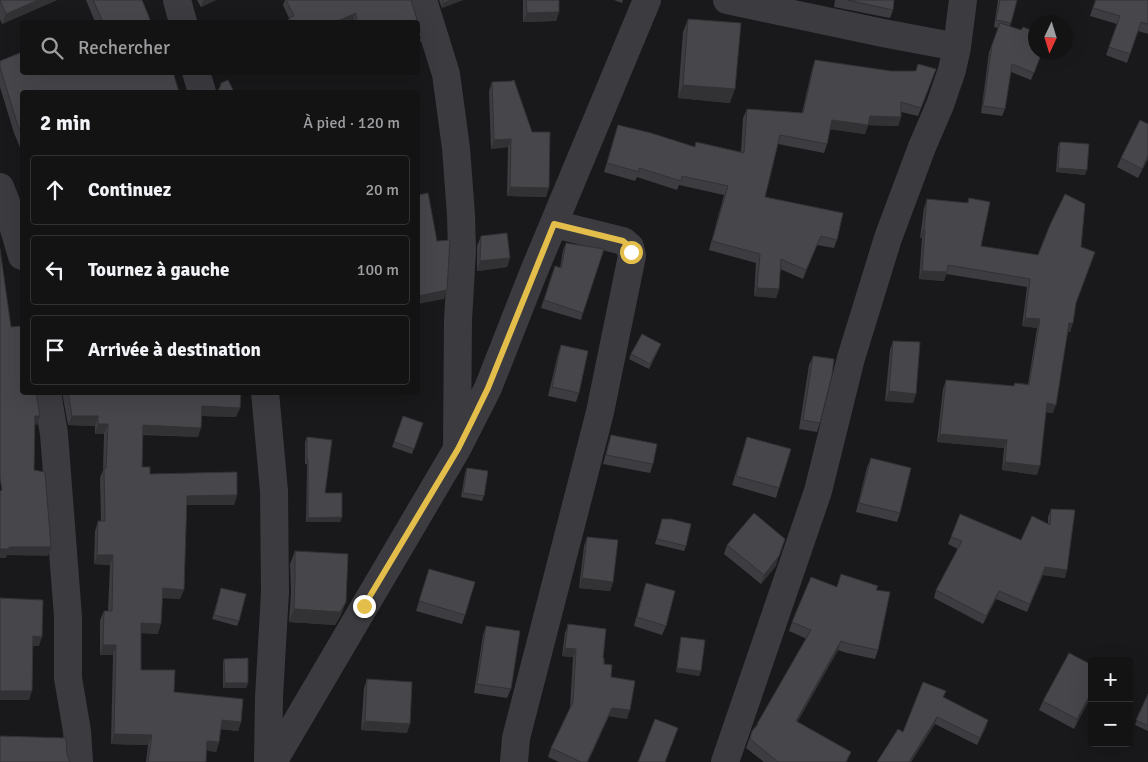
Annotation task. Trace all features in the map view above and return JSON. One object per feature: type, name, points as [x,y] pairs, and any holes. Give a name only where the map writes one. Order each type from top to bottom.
[{"type":"street","points":[[177,0],[182,20]]},
{"type":"street","points":[[424,0],[446,74],[456,148],[462,251],[458,320],[458,449]]},
{"type":"street","points":[[273,762],[458,449],[488,388],[647,0]]},
{"type":"street","points":[[727,0],[957,47]]},
{"type":"street","points":[[725,762],[818,492],[851,358],[888,238],[952,70],[963,0]]},
{"type":"street","points":[[197,75],[201,90]]},
{"type":"street","points":[[0,187],[20,249]]},
{"type":"street","points":[[514,762],[516,738],[600,412],[632,256],[630,247],[623,241],[554,224]]},
{"type":"street","points":[[48,395],[54,434],[67,608],[68,678],[77,731],[79,762]]},
{"type":"street","points":[[265,395],[274,491],[275,592],[269,697],[268,762]]},
{"type":"building","points":[[0,0],[38,0],[6,14]]},
{"type":"building","points":[[93,0],[142,0],[150,20],[102,20]]},
{"type":"building","points":[[286,0],[411,0],[417,20],[357,20],[356,13],[340,20],[290,20],[289,18],[294,16]]},
{"type":"building","points":[[526,0],[559,0],[559,12],[527,13]]},
{"type":"building","points":[[847,0],[894,0],[893,10]]},
{"type":"building","points":[[1000,0],[1017,0],[1011,23],[996,20]]},
{"type":"building","points":[[1096,0],[1148,0],[1148,24],[1141,22],[1130,54],[1109,47],[1120,16],[1093,8]]},
{"type":"building","points":[[688,19],[741,23],[735,89],[683,85]]},
{"type":"building","points":[[1000,23],[1021,30],[1023,27],[1028,29],[1028,60],[1039,60],[1034,73],[1012,64],[1005,109],[983,106],[992,45]]},
{"type":"building","points":[[20,53],[20,75],[174,75],[178,90],[20,90],[20,130],[0,67],[0,61]]},
{"type":"building","points":[[815,60],[891,71],[916,71],[918,64],[936,69],[921,108],[901,102],[901,117],[870,116],[868,125],[832,120],[827,144],[780,135],[765,197],[843,213],[837,240],[821,236],[806,270],[781,259],[779,289],[757,288],[760,254],[712,241],[728,186],[682,176],[681,181],[639,168],[639,172],[607,163],[618,125],[695,147],[696,142],[744,153],[747,109],[803,113]]},
{"type":"building","points":[[228,80],[233,90],[218,90],[221,83]]},
{"type":"building","points":[[514,80],[532,132],[550,132],[549,188],[510,187],[511,139],[494,140],[492,82]]},
{"type":"building","points":[[1140,120],[1148,124],[1148,156],[1142,169],[1121,158]]},
{"type":"building","points":[[1060,142],[1089,144],[1087,170],[1058,168]]},
{"type":"building","points":[[428,193],[437,241],[450,240],[447,290],[420,296],[420,195]]},
{"type":"building","points":[[1065,194],[1085,204],[1081,247],[1095,252],[1076,303],[1073,323],[1069,323],[1056,405],[1047,403],[1040,466],[1005,462],[1007,440],[940,434],[946,380],[1014,386],[1015,383],[1029,385],[1040,319],[1025,318],[1030,279],[948,265],[947,272],[922,271],[927,199],[968,203],[969,198],[990,202],[981,246],[1038,255]]},
{"type":"building","points":[[507,233],[510,258],[480,261],[481,236]]},
{"type":"building","points":[[566,243],[604,249],[583,313],[544,300],[555,266],[561,268]]},
{"type":"building","points":[[0,249],[11,327],[20,326],[20,395],[36,395],[40,416],[35,416],[34,470],[45,472],[51,547],[9,547],[9,549],[0,549],[0,491],[2,490],[0,478]]},
{"type":"building","points":[[642,334],[661,344],[650,364],[631,354]]},
{"type":"building","points":[[893,341],[920,342],[916,394],[889,391]]},
{"type":"building","points":[[561,345],[588,351],[579,393],[552,387]]},
{"type":"building","points":[[813,356],[834,359],[820,423],[803,420]]},
{"type":"building","points":[[68,395],[241,395],[240,408],[202,406],[201,428],[143,425],[142,467],[150,467],[150,474],[237,472],[237,495],[187,496],[184,590],[163,588],[161,624],[141,623],[141,670],[175,670],[174,692],[243,699],[241,722],[222,720],[219,742],[207,741],[206,762],[148,762],[152,735],[114,734],[116,645],[103,645],[104,611],[112,611],[113,555],[97,555],[98,521],[105,521],[104,468],[106,468],[108,424],[98,424],[98,416],[72,416]]},
{"type":"building","points":[[403,416],[423,423],[414,449],[394,442]]},
{"type":"building","points":[[611,435],[657,444],[653,464],[606,455]]},
{"type":"building","points":[[307,437],[332,440],[325,493],[342,493],[342,517],[308,518]]},
{"type":"building","points":[[747,437],[791,449],[779,488],[736,476]]},
{"type":"building","points":[[871,458],[911,468],[900,513],[859,503]]},
{"type":"building","points":[[467,468],[488,471],[484,496],[463,493]]},
{"type":"building","points":[[1051,509],[1075,510],[1067,570],[1045,567],[1030,604],[999,591],[986,616],[936,590],[962,541],[951,537],[960,514],[1021,540],[1032,516],[1050,525]]},
{"type":"building","points":[[754,513],[785,539],[779,556],[764,575],[727,545]]},
{"type":"building","points":[[662,519],[671,519],[691,524],[686,546],[657,539]]},
{"type":"building","points":[[587,537],[618,540],[613,582],[582,578]]},
{"type":"building","points":[[295,551],[348,554],[346,602],[340,612],[294,609]]},
{"type":"building","points":[[429,569],[475,582],[465,615],[419,601]]},
{"type":"building","points":[[841,574],[878,586],[876,590],[890,592],[878,650],[841,641],[796,721],[851,752],[846,762],[778,762],[750,739],[752,731],[758,724],[811,630],[792,622],[811,577],[837,587]]},
{"type":"building","points":[[646,583],[675,591],[666,626],[637,617]]},
{"type":"building","points":[[221,588],[246,594],[239,621],[214,615]]},
{"type":"building","points":[[0,598],[43,600],[42,637],[33,636],[32,691],[0,691]]},
{"type":"building","points":[[568,624],[606,629],[603,658],[604,664],[612,665],[611,677],[635,681],[630,710],[612,708],[587,762],[581,762],[551,748],[573,702],[576,649],[565,648]]},
{"type":"building","points":[[486,626],[520,631],[511,689],[477,684]]},
{"type":"building","points":[[681,637],[705,640],[701,671],[677,668]]},
{"type":"building","points":[[1069,653],[1088,663],[1088,698],[1077,719],[1043,701]]},
{"type":"building","points":[[248,658],[248,683],[225,683],[224,659]]},
{"type":"building","points":[[367,679],[412,682],[410,724],[365,721]]},
{"type":"building","points":[[923,682],[946,691],[943,697],[988,720],[980,738],[937,717],[909,762],[877,762],[898,729],[903,732]]},
{"type":"building","points":[[1148,694],[1148,726],[1136,720]]},
{"type":"building","points":[[655,719],[678,728],[665,762],[638,762]]},
{"type":"building","points":[[0,736],[66,738],[67,754],[70,762],[0,762]]},
{"type":"route","points":[[364,606],[458,449],[472,421],[488,388],[554,224],[623,241],[630,247],[631,252]]}]
